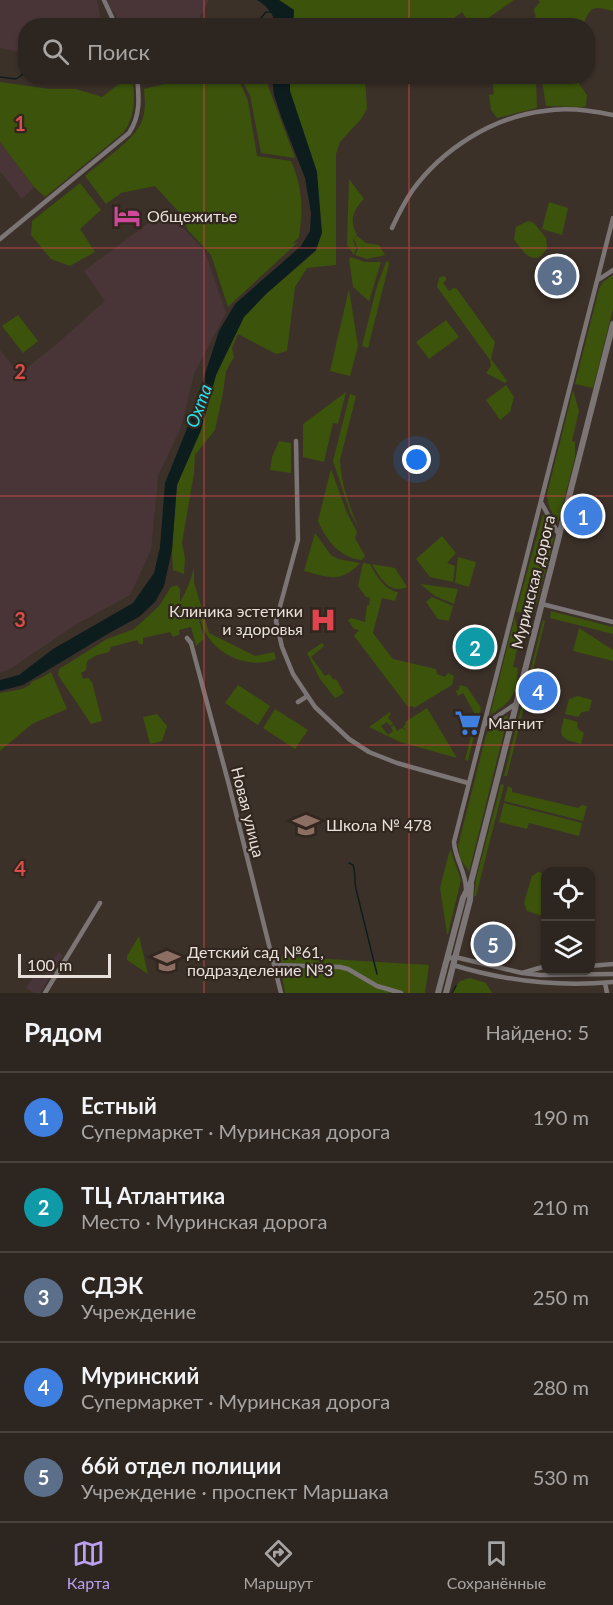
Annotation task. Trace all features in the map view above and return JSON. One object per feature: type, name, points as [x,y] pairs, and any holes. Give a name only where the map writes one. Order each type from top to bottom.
[{"type":"street","points":[[104,0],[112,18]]},
{"type":"street","points":[[0,239],[129,133],[135,125],[140,103],[138,84]]},
{"type":"street","points":[[392,228],[413,190],[437,164],[465,141],[495,124],[542,111],[590,110],[613,115]]},
{"type":"street","points":[[466,891],[466,881],[454,852],[454,842],[613,218]]},
{"type":"street","points":[[597,280],[613,270]]},
{"type":"street","name":"Муринская дорога","points":[[446,993],[470,900],[471,882],[613,324]]},
{"type":"street","points":[[296,441],[298,540],[276,621],[285,657],[306,697],[349,740],[397,764],[468,783]]},
{"type":"street","points":[[541,502],[559,535]]},
{"type":"street","points":[[542,603],[613,622]]},
{"type":"street","name":"Новая улица","points":[[187,638],[191,643],[224,766],[281,993]]},
{"type":"street","points":[[298,702],[306,697]]},
{"type":"street","points":[[483,726],[516,703]]},
{"type":"street","name":"Муринская дорога","points":[[438,993],[466,891],[471,882]]},
{"type":"street","points":[[45,993],[100,903]]},
{"type":"street","points":[[447,959],[455,957],[522,973],[583,976],[613,974]]},
{"type":"street","points":[[447,959],[453,965],[502,977],[540,983],[613,982]]},
{"type":"street","points":[[595,966],[613,964]]},
{"type":"street","points":[[275,965],[340,967],[348,969],[377,986],[401,993]]},
{"type":"street","points":[[522,973],[541,967]]},
{"type":"street","points":[[605,983],[607,993]]},
{"type":"shaded area","points":[[0,0],[97,0],[100,18],[18,18],[18,52],[0,48]]},
{"type":"shaded area","points":[[108,0],[209,0],[198,18],[118,18]]},
{"type":"shaded area","points":[[0,142],[34,187],[22,199],[0,171]]},
{"type":"shaded area","points":[[166,210],[205,251],[226,313],[194,374],[181,427],[158,476],[151,550],[130,595],[75,625],[10,669],[0,672],[0,350],[16,370],[22,372],[59,342],[105,301],[84,271]]},
{"type":"shaded area","points":[[58,952],[63,955],[40,993],[34,993],[26,988],[35,974],[43,978]]},
{"type":"green space","points":[[279,0],[514,0],[488,18],[466,18],[462,12],[454,18],[293,18],[294,10]]},
{"type":"green space","points":[[538,0],[613,0],[613,11],[597,8],[591,10],[586,18],[536,18],[534,9],[540,2]]},
{"type":"green space","points":[[0,82],[50,89],[76,89],[102,97],[119,84],[133,84],[134,106],[127,127],[123,133],[45,197],[34,187],[0,142]]},
{"type":"green space","points":[[164,84],[241,84],[248,101],[257,156],[291,161],[295,171],[300,190],[301,217],[299,237],[292,244],[298,242],[228,307],[211,255],[187,229],[185,219],[155,186],[121,193],[106,204],[85,176],[125,143],[138,128],[144,113],[144,89]]},
{"type":"green space","points":[[244,84],[268,84],[295,158],[261,153],[250,95]]},
{"type":"green space","points":[[290,84],[365,84],[367,109],[340,142],[336,154],[336,265],[307,268],[295,287],[287,351],[276,354],[238,334],[232,348],[234,357],[226,371],[215,430],[195,455],[182,543],[185,558],[184,574],[173,570],[172,550],[177,485],[201,430],[216,375],[244,317],[266,294],[316,251],[317,172],[290,91]]},
{"type":"green space","points":[[493,84],[536,84],[537,108],[497,118],[491,110],[489,95],[494,94]]},
{"type":"green space","points":[[542,84],[579,84],[587,95],[586,106],[546,106]]},
{"type":"green space","points":[[349,179],[364,199],[353,216],[353,225],[357,235],[353,240],[356,248],[354,255],[347,245]]},
{"type":"green space","points":[[80,183],[101,210],[80,229],[95,252],[70,266],[51,259],[31,235],[32,221]]},
{"type":"green space","points":[[549,202],[568,208],[562,235],[542,229]]},
{"type":"green space","points":[[528,221],[534,223],[546,238],[547,248],[538,258],[525,253],[514,239],[516,227]]},
{"type":"green space","points":[[357,236],[366,243],[379,245],[385,255],[367,259],[355,255],[358,249],[354,239]]},
{"type":"green space","points":[[351,257],[365,262],[381,262],[369,301],[353,287],[349,259]]},
{"type":"green space","points":[[388,261],[368,348],[362,346],[377,286]]},
{"type":"green space","points":[[613,275],[613,309],[593,388],[575,384],[599,289],[603,282]]},
{"type":"green space","points":[[446,277],[443,283],[449,291],[457,289],[495,342],[491,359],[507,381],[505,383],[486,373],[491,366],[490,360],[437,287],[439,278]]},
{"type":"green space","points":[[349,289],[358,346],[350,376],[330,371]]},
{"type":"green space","points":[[18,315],[38,341],[23,353],[2,326]]},
{"type":"green space","points":[[446,320],[459,337],[429,359],[416,342]]},
{"type":"green space","points":[[506,385],[514,397],[510,412],[500,420],[486,400]]},
{"type":"green space","points":[[573,390],[579,411],[572,441],[575,442],[575,458],[558,523],[549,507],[547,494]]},
{"type":"green space","points":[[346,392],[338,424],[333,423],[324,462],[303,457],[303,424]]},
{"type":"green space","points":[[350,394],[356,396],[340,460],[347,496],[360,531],[350,512],[333,461]]},
{"type":"green space","points":[[279,441],[291,443],[291,473],[270,470],[272,457]]},
{"type":"green space","points":[[331,469],[347,513],[357,532],[355,538],[365,556],[362,560],[347,556],[335,547],[325,535],[318,521]]},
{"type":"green space","points":[[543,514],[551,527],[554,538],[534,613],[516,612]]},
{"type":"green space","points":[[315,533],[331,555],[338,559],[360,563],[346,574],[334,577],[304,571]]},
{"type":"green space","points":[[442,536],[456,553],[447,563],[455,566],[453,582],[430,577],[416,559]]},
{"type":"green space","points":[[458,557],[476,562],[469,587],[455,583]]},
{"type":"green space","points":[[363,563],[370,564],[385,585],[398,592],[395,601],[382,598],[373,633],[393,659],[436,669],[437,674],[445,677],[448,673],[454,676],[452,685],[414,708],[413,706],[408,707],[354,636],[359,630],[354,629],[348,620],[351,618],[365,622],[370,598],[366,597],[358,586]]},
{"type":"green space","points":[[372,564],[395,568],[407,587],[395,589],[386,584]]},
{"type":"green space","points":[[194,568],[194,582],[209,633],[255,656],[274,652],[276,659],[258,663],[249,662],[239,660],[222,651],[206,634],[195,603],[204,639],[196,646],[191,627],[179,630],[180,634],[173,637],[170,632],[143,638],[143,644],[139,644],[137,640],[111,647],[109,652],[87,661],[86,670],[81,673],[83,679],[88,678],[92,682],[102,721],[91,724],[58,675],[59,669],[107,639],[134,629],[159,606],[171,587],[177,585],[180,589],[180,602]]},
{"type":"green space","points":[[420,584],[458,589],[454,604],[435,596]]},
{"type":"green space","points":[[432,597],[453,606],[449,621],[438,619],[426,602]]},
{"type":"green space","points":[[551,611],[613,627],[613,634],[550,618]]},
{"type":"green space","points":[[515,616],[519,641],[513,667],[518,668],[516,685],[512,696],[504,706],[490,715]]},
{"type":"green space","points":[[543,620],[545,621],[507,776],[504,776]]},
{"type":"green space","points":[[579,628],[613,650],[613,661],[573,651]]},
{"type":"green space","points":[[322,643],[324,646],[311,657],[325,676],[329,674],[334,680],[336,679],[344,693],[335,698],[320,679],[307,653]]},
{"type":"green space","points":[[51,672],[67,709],[32,724],[0,751],[0,693],[22,689]]},
{"type":"green space","points":[[238,685],[270,706],[258,725],[225,703]]},
{"type":"green space","points":[[460,685],[467,687],[481,708],[468,761],[465,760],[473,728],[471,720],[476,716],[463,693],[458,696],[456,691]]},
{"type":"green space","points":[[578,696],[592,700],[589,711],[582,712],[578,717],[565,714],[569,699]]},
{"type":"green space","points":[[427,708],[457,758],[400,742],[369,727],[390,712],[388,717],[393,724],[390,726],[387,722],[381,726],[388,735],[393,731],[391,727],[394,725],[397,731],[402,728],[407,731],[403,727],[405,722]]},
{"type":"green space","points":[[275,709],[308,730],[295,749],[263,728]]},
{"type":"green space","points":[[157,714],[167,726],[162,741],[150,744],[143,717]]},
{"type":"green space","points":[[508,715],[469,872],[460,858],[458,846],[486,735],[493,724]]},
{"type":"green space","points":[[564,718],[577,722],[578,729],[584,733],[581,744],[562,736]]},
{"type":"green space","points":[[501,784],[504,785],[476,896],[474,896],[476,879]]},
{"type":"green space","points":[[508,786],[512,788],[512,792],[578,808],[582,805],[587,806],[583,821],[504,801]]},
{"type":"green space","points":[[504,803],[582,823],[579,836],[529,823],[527,829],[499,822]]},
{"type":"green space","points":[[450,849],[461,880],[447,934],[440,888]]},
{"type":"green space","points":[[541,873],[541,916],[527,911],[524,903],[532,876]]},
{"type":"green space","points":[[139,936],[148,974],[127,960]]},
{"type":"green space","points":[[278,956],[429,965],[425,993],[285,993]]},
{"type":"green space","points":[[470,978],[486,983],[492,993],[451,993],[460,981]]},
{"type":"water","points":[[257,0],[279,0],[294,10],[293,18],[273,18],[264,5]]},
{"type":"water","name":"Охта","points":[[273,84],[290,84],[290,91],[317,172],[322,233],[316,250],[266,294],[244,317],[216,375],[201,430],[177,485],[172,550],[164,586],[155,602],[139,617],[23,685],[0,691],[0,680],[19,675],[53,649],[133,603],[154,573],[160,547],[165,483],[188,426],[219,331],[235,304],[301,246],[310,231],[311,213],[305,178],[274,95]]},
{"type":"waterway","points":[[261,18],[266,12],[271,12]]},
{"type":"waterway","points":[[0,77],[18,78]]},
{"type":"waterway","points":[[349,863],[354,868],[356,889],[377,974]]},
{"type":"waterway","points":[[452,993],[456,986]]},
{"type":"place","name":"Общежитье","points":[[127,216]]},
{"type":"place","name":"СДЭК","points":[[557,276]]},
{"type":"place","name":"Естный","points":[[583,516]]},
{"type":"place","name":"Клиника эстетики и здоровья","points":[[323,620]]},
{"type":"place","name":"ТЦ Атлантика","points":[[475,647]]},
{"type":"place","name":"Муринский","points":[[538,691]]},
{"type":"place","name":"Магнит","points":[[468,723]]},
{"type":"place","name":"Школа № 478","points":[[306,825]]},
{"type":"place","name":"66й отдел полиции","points":[[493,944]]},
{"type":"place","name":"Детский сад №61, подразделение №3","points":[[167,961]]}]
